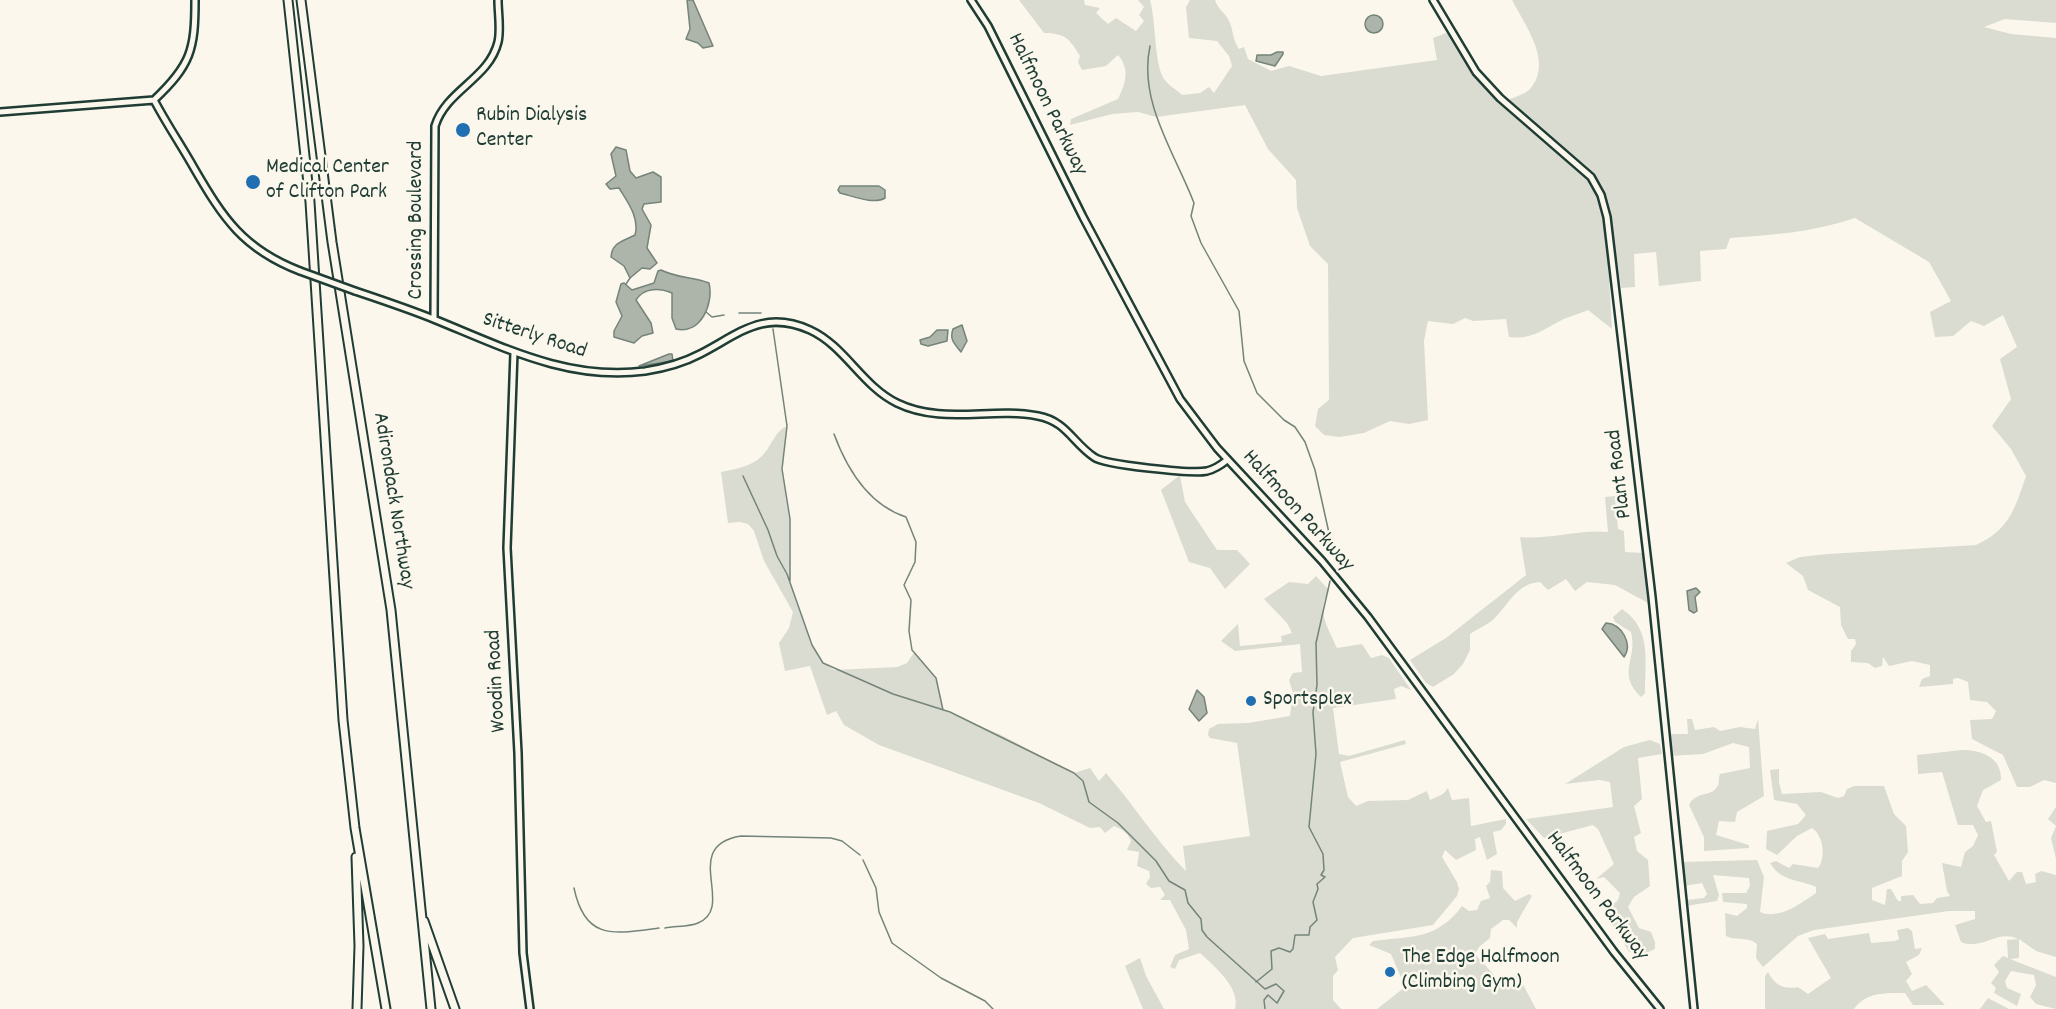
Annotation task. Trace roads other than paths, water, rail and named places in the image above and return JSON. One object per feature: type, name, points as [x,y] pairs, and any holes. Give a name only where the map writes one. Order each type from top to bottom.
[{"type":"highway","points":[[288,0],[310,202],[334,596],[355,828],[359,924],[357,1009]]},
{"type":"highway","name":"Adirondack Northway","points":[[301,0],[329,222],[391,610],[431,1009]]},
{"type":"highway","points":[[355,828],[386,1009]]},
{"type":"highway","points":[[420,905],[455,1009]]},
{"type":"street","points":[[0,112],[154,100],[182,69],[193,48],[195,0]]},
{"type":"street","name":"Crossing Boulevard","points":[[434,320],[435,126],[447,101],[491,60],[498,41],[498,0]]},
{"type":"street","name":"Halfmoon Parkway","points":[[971,0],[988,26],[1153,352],[1180,399],[1227,460],[1322,561],[1368,617],[1614,952],[1660,1009]]},
{"type":"street","name":"Plant Road","points":[[1433,0],[1476,72],[1500,98],[1591,177],[1601,195],[1607,217],[1652,597],[1694,1009]]},
{"type":"street","name":"Sitterly Road","points":[[154,100],[205,188],[234,230],[255,248],[300,271],[514,352],[578,371],[596,373],[647,371],[683,362],[746,327],[780,322],[796,325],[821,336],[869,384],[888,398],[907,407],[944,415],[1028,414],[1046,417],[1063,426],[1095,459],[1118,464],[1202,472],[1221,465],[1227,460]]},
{"type":"street","name":"Woodin Road","points":[[514,352],[507,548],[518,753],[523,953],[530,1009]]},
{"type":"waterway","points":[[1150,46],[1149,87],[1160,127],[1194,203],[1191,216],[1201,243],[1239,311],[1244,361],[1257,393],[1284,420],[1295,427],[1305,442],[1315,470],[1329,533],[1331,555]]},
{"type":"waterway","points":[[626,284],[630,278]]},
{"type":"waterway","points":[[706,312],[712,317],[724,315]]},
{"type":"waterway","points":[[739,313],[761,313]]},
{"type":"waterway","points":[[773,329],[787,426],[782,469],[790,519],[790,581]]},
{"type":"waterway","points":[[834,434],[861,484],[881,504],[906,517],[916,542],[915,562],[904,585],[911,600],[909,631],[912,650],[936,678],[943,710]]},
{"type":"waterway","points":[[743,476],[787,574],[812,645],[823,663],[893,694],[950,712],[1074,773],[1083,781],[1089,802],[1118,823],[1156,861],[1169,881],[1185,890],[1188,903],[1201,919],[1202,930],[1207,937],[1265,989],[1276,984],[1284,991],[1277,1003],[1268,995],[1264,1000],[1265,1009]]},
{"type":"waterway","points":[[1256,982],[1272,969],[1271,951],[1279,948],[1290,952],[1293,949],[1295,935],[1309,935],[1310,927],[1317,920],[1313,902],[1318,889],[1317,884],[1325,877],[1321,875],[1324,870],[1323,854],[1309,827],[1316,754],[1313,712],[1317,685],[1316,643],[1330,581]]},
{"type":"waterway","points":[[665,928],[698,923],[709,915],[712,904],[710,864],[714,852],[723,842],[741,836],[831,838],[842,841],[860,855]]},
{"type":"waterway","points":[[863,860],[876,888],[879,912],[892,943],[941,978],[985,1001],[993,1009]]},
{"type":"waterway","points":[[574,888],[579,905],[594,926],[615,932],[659,928]]},
{"type":"place","name":"Rubin Dialysis Center","points":[[463,130]]},
{"type":"place","name":"Medical Center of Clifton Park","points":[[253,182]]},
{"type":"place","name":"Sportsplex","points":[[1251,701]]},
{"type":"place","name":"The Edge Halfmoon (Climbing Gym)","points":[[1390,972]]}]
